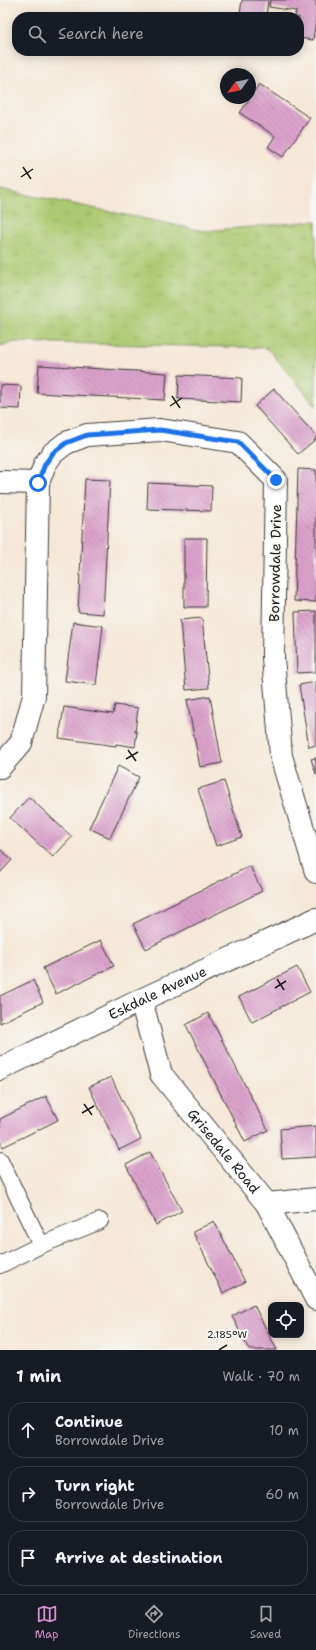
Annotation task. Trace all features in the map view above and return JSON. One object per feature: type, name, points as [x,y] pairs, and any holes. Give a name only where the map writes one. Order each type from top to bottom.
[{"type":"street","name":"Borrowdale Drive","points":[[0,767],[21,743],[34,696],[38,483],[45,464],[53,453],[66,443],[87,435],[160,430],[238,442],[276,480],[273,657],[281,756],[316,872]]},
{"type":"street","points":[[0,482],[38,483]]},
{"type":"street","name":"Eskdale Avenue","points":[[0,1069],[141,1000],[316,919]]},
{"type":"street","name":"Grisedale Road","points":[[141,1000],[161,1074],[267,1204],[316,1299]]},
{"type":"street","points":[[267,1204],[316,1199]]},
{"type":"lane","points":[[0,1160],[42,1246]]},
{"type":"lane","points":[[0,1265],[100,1221]]},
{"type":"green space","points":[[0,189],[204,231],[316,221],[316,406],[267,348],[15,342],[0,346]]},
{"type":"building","points":[[242,0],[268,0],[267,12],[240,12]]},
{"type":"building","points":[[270,0],[316,0],[316,18],[313,40],[304,39],[304,12],[269,7]]},
{"type":"building","points":[[259,84],[310,118],[283,157],[268,147],[275,136],[240,113],[246,104],[256,104],[256,89]]},
{"type":"building","points":[[39,365],[167,373],[165,400],[37,393]]},
{"type":"building","points":[[179,375],[242,378],[241,402],[178,399]]},
{"type":"building","points":[[0,385],[21,386],[20,409],[0,408]]},
{"type":"building","points":[[274,389],[316,436],[316,439],[298,454],[255,406]]},
{"type":"building","points":[[298,469],[316,470],[316,602],[294,601]]},
{"type":"building","points":[[85,479],[110,480],[103,614],[78,612]]},
{"type":"building","points":[[148,483],[212,486],[211,511],[147,509]]},
{"type":"building","points":[[184,538],[207,538],[206,607],[184,607]]},
{"type":"building","points":[[316,611],[316,672],[297,673],[295,612]]},
{"type":"building","points":[[202,618],[209,688],[186,690],[180,620]]},
{"type":"building","points":[[73,622],[103,626],[96,685],[65,681]]},
{"type":"building","points":[[316,682],[316,745],[309,747],[299,685]]},
{"type":"building","points":[[210,696],[222,763],[200,767],[187,700]]},
{"type":"building","points":[[115,705],[138,708],[135,747],[116,744],[116,746],[59,738],[64,707],[113,714]]},
{"type":"building","points":[[316,758],[316,774],[311,759]]},
{"type":"building","points":[[118,766],[139,777],[110,838],[89,828]]},
{"type":"building","points":[[224,781],[242,837],[216,846],[198,789]]},
{"type":"building","points":[[29,797],[72,837],[53,857],[10,818]]},
{"type":"building","points":[[0,849],[12,860],[0,873]]},
{"type":"building","points":[[250,866],[262,891],[146,949],[133,924]]},
{"type":"building","points":[[101,940],[114,966],[56,994],[43,968]]},
{"type":"building","points":[[297,967],[310,992],[252,1022],[239,997]]},
{"type":"building","points":[[33,980],[43,1002],[0,1023],[0,996]]},
{"type":"building","points":[[208,1013],[268,1130],[245,1142],[186,1025]]},
{"type":"building","points":[[111,1077],[141,1139],[119,1150],[89,1087]]},
{"type":"building","points":[[46,1096],[58,1120],[3,1147],[0,1141],[0,1119]]},
{"type":"building","points":[[316,1126],[316,1157],[282,1159],[280,1129]]},
{"type":"building","points":[[150,1152],[182,1211],[156,1225],[126,1165]]},
{"type":"building","points":[[214,1221],[245,1282],[223,1293],[193,1232]]},
{"type":"building","points":[[254,1305],[268,1332],[268,1338],[271,1338],[277,1350],[249,1350],[232,1316]]},
{"type":"route","points":[[38,483],[45,464],[53,453],[66,443],[87,435],[160,430],[238,442],[276,480]]}]
